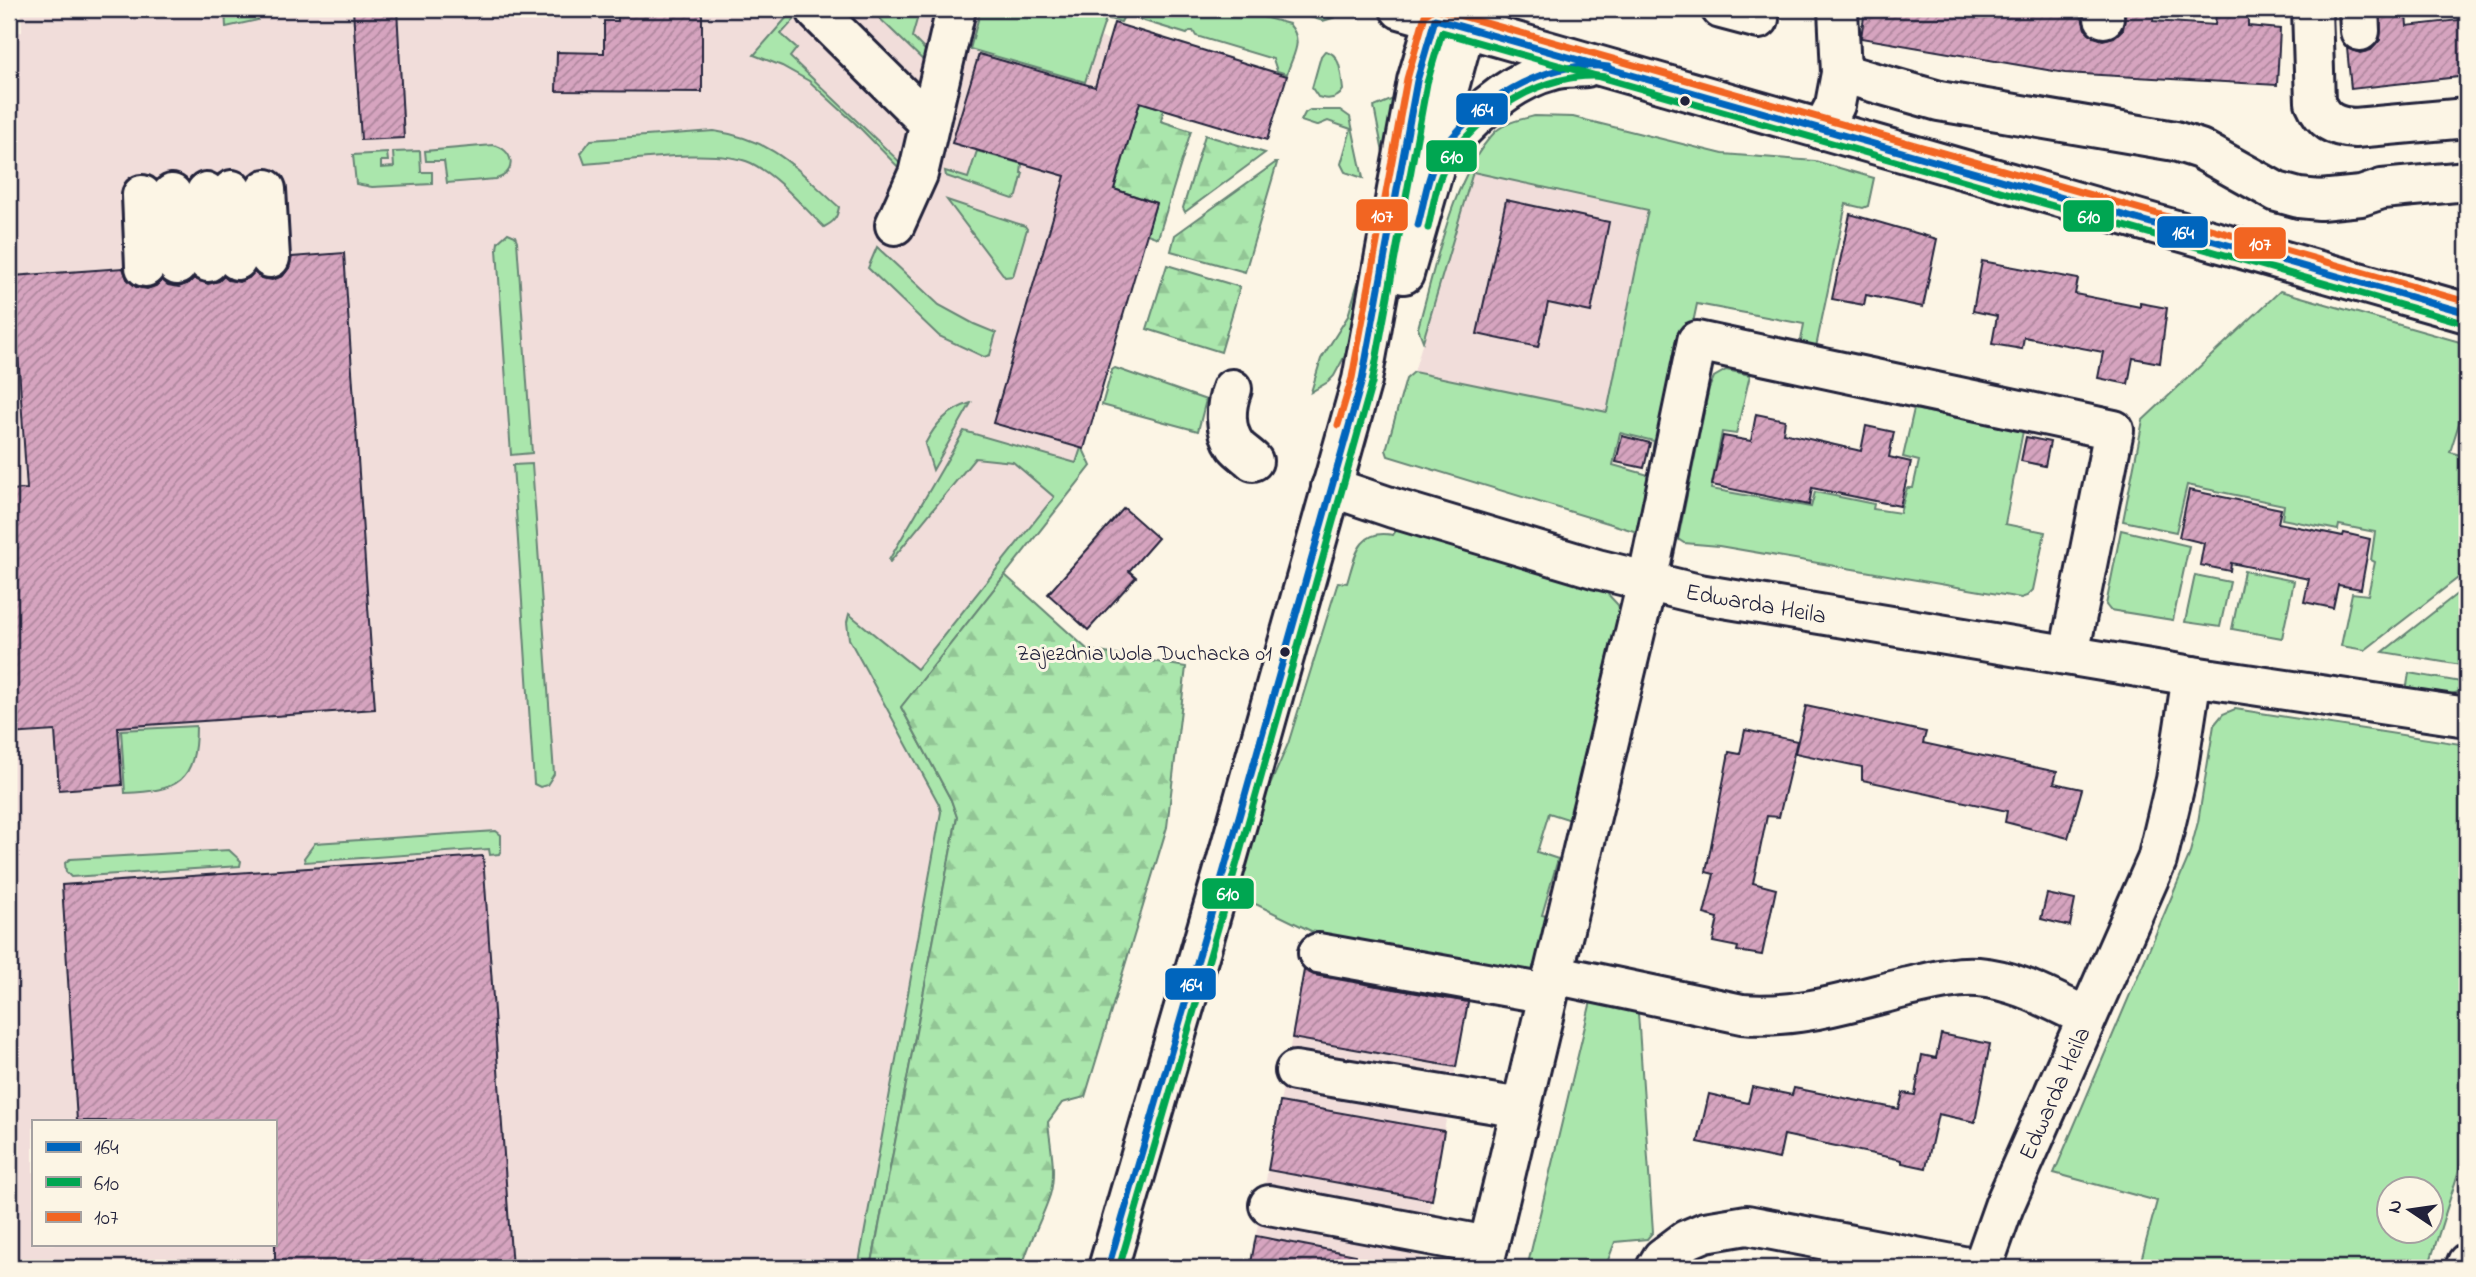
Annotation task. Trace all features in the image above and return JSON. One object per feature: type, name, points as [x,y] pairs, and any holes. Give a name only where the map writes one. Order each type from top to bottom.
[{"type":"street","points":[[895,225],[918,174],[956,9]]},
{"type":"street","points":[[1721,9],[1759,19]]},
{"type":"street","points":[[1822,130],[1835,104],[1841,73],[1838,9]]},
{"type":"street","points":[[2312,9],[2315,102],[2328,122],[2339,128],[2355,128],[2467,118]]},
{"type":"street","points":[[817,12],[929,123]]},
{"type":"street","points":[[1433,19],[2467,313]]},
{"type":"street","points":[[1362,380],[1395,304],[1437,158],[1439,124],[1433,19]]},
{"type":"street","points":[[1108,1268],[1362,380],[1413,100],[1433,19]]},
{"type":"street","points":[[1437,158],[1453,138],[1489,105],[1531,78],[1555,69],[1602,66]]},
{"type":"street","points":[[1841,73],[1939,101],[2175,141],[2200,149],[2277,192],[2299,198],[2334,199],[2361,196],[2382,189],[2467,181]]},
{"type":"street","points":[[203,192],[208,262]]},
{"type":"street","points":[[203,192],[208,262]]},
{"type":"street","points":[[203,192],[208,262]]},
{"type":"street","points":[[1269,1205],[1485,1257],[1647,582],[1697,341],[2114,430],[2069,655]]},
{"type":"street","points":[[1231,389],[1226,405],[1228,425],[1236,445],[1253,461]]},
{"type":"street","name":"Edwarda Heila","points":[[1331,487],[1406,512],[1647,582],[1759,606],[2467,717]]},
{"type":"street","name":"Edwarda Heila","points":[[1982,1268],[2004,1206],[2157,860],[2176,780],[2192,676]]},
{"type":"street","points":[[1318,953],[1763,1016],[1813,1010],[1926,983],[1975,976],[2024,988],[2087,1017]]},
{"type":"street","points":[[1295,1071],[1521,1108]]},
{"type":"street","points":[[1656,1268],[1662,1258],[1686,1240],[1705,1232],[1747,1225],[1973,1268]]},
{"type":"street","points":[[2465,1268],[2467,1263]]},
{"type":"shaded area","points":[[21,9],[999,9],[1109,40],[1114,23],[1287,76],[1267,140],[1140,102],[1156,203],[1083,449],[1091,466],[901,707],[951,800],[871,1268],[9,1268],[9,33],[22,32]]},
{"type":"shaded area","points":[[1472,172],[1648,210],[1607,412],[1414,372]]},
{"type":"shaded area","points":[[1311,931],[1475,961],[1419,1268],[1250,1268]]},
{"type":"green space","points":[[225,9],[258,9],[258,20],[226,27]]},
{"type":"green space","points":[[794,9],[804,9],[781,34],[797,48],[790,57],[904,166],[903,172],[809,81],[754,55]]},
{"type":"green space","points":[[870,9],[920,9],[912,37],[930,55],[928,65]]},
{"type":"green space","points":[[981,9],[1233,9],[1289,24],[1297,43],[1287,74],[1277,71],[1273,59],[1196,36],[1193,31],[1187,34],[1141,20],[1135,14],[1124,16],[1121,22],[1106,18],[1085,82],[970,49]]},
{"type":"green space","points":[[1284,9],[1306,9],[1333,18],[1323,21]]},
{"type":"green space","points":[[1325,51],[1334,56],[1341,72],[1343,90],[1336,97],[1318,97],[1312,88],[1321,56]]},
{"type":"green space","points":[[1398,97],[1388,178],[1374,107]]},
{"type":"green space","points":[[1140,102],[1164,109],[1161,121],[1191,131],[1158,238],[1147,234],[1156,203],[1114,189]]},
{"type":"green space","points":[[1310,110],[1340,110],[1350,117],[1363,178],[1345,172],[1341,164],[1351,129],[1328,121],[1316,126],[1301,121]]},
{"type":"green space","points":[[1535,116],[1573,117],[1723,154],[1815,161],[1874,178],[1868,206],[1863,208],[1846,204],[1816,347],[1810,349],[1800,346],[1804,324],[1697,304],[1665,455],[1652,455],[1654,441],[1620,433],[1613,465],[1659,478],[1647,535],[1388,456],[1386,450],[1406,379],[1414,372],[1607,412],[1648,210],[1473,172],[1423,341],[1418,328],[1438,252],[1467,173],[1495,132],[1514,121]]},
{"type":"green space","points":[[714,131],[753,141],[783,158],[839,207],[834,219],[824,227],[771,176],[751,163],[736,158],[694,155],[585,164],[581,153],[591,140]]},
{"type":"green space","points":[[1205,135],[1265,153],[1185,212],[1183,208]]},
{"type":"green space","points":[[493,145],[505,151],[511,161],[508,172],[496,179],[447,183],[444,161],[426,161],[425,151]]},
{"type":"green space","points":[[420,151],[421,172],[432,172],[432,184],[372,187],[356,184],[353,155],[387,153],[388,161],[381,161],[381,168],[394,167],[393,152]]},
{"type":"green space","points":[[977,151],[1022,164],[1023,173],[1017,196],[1013,199],[946,176],[945,171],[968,178]]},
{"type":"green space","points":[[1275,163],[1245,272],[1171,251],[1175,235]]},
{"type":"green space","points":[[1387,185],[1349,348],[1334,376],[1311,392],[1321,359],[1348,316]]},
{"type":"green space","points":[[947,200],[1025,226],[1027,229],[1013,276],[1005,277]]},
{"type":"green space","points":[[508,233],[515,236],[517,241],[532,453],[511,455],[497,249],[498,242]]},
{"type":"green space","points":[[877,247],[939,305],[996,333],[990,355],[984,357],[939,336],[868,268]]},
{"type":"green space","points":[[1167,265],[1240,287],[1221,352],[1147,329]]},
{"type":"green space","points":[[2280,291],[2467,344],[2467,398],[2450,452],[2467,457],[2467,571],[2365,650],[2341,646],[2352,593],[2368,595],[2375,562],[2371,560],[2375,532],[2339,525],[2338,530],[2282,519],[2284,505],[2187,485],[2176,532],[2123,521],[2143,420]]},
{"type":"green space","points":[[1115,368],[1206,400],[1198,431],[1102,405],[1112,370]]},
{"type":"green space","points":[[1726,370],[1750,375],[1736,434],[1722,432],[1711,489],[1811,507],[1815,492],[1874,504],[1873,509],[1900,513],[1907,488],[1913,488],[1919,461],[1903,457],[1914,409],[2023,431],[2005,524],[2045,532],[2033,590],[2021,598],[1719,546],[1684,543],[1678,539],[1709,388],[1714,377]]},
{"type":"green space","points":[[971,403],[933,470],[925,444],[929,436],[949,414]]},
{"type":"green space","points":[[964,431],[1076,463],[1081,448],[1091,466],[901,707],[951,800],[957,817],[871,1268],[858,1268],[941,812],[849,639],[849,614],[917,669],[1054,497],[1013,462],[975,458],[890,562]]},
{"type":"green space","points":[[532,464],[554,774],[547,785],[540,787],[534,784],[513,465]]},
{"type":"green space","points":[[1397,529],[1603,589],[1618,605],[1624,625],[1574,821],[1549,813],[1537,852],[1558,859],[1542,915],[1551,917],[1534,975],[1474,961],[1311,931],[1237,895],[1264,799],[1288,744],[1338,582],[1347,583],[1356,555],[1365,540],[1381,534],[1393,535]]},
{"type":"green space","points":[[2121,530],[2189,546],[2173,620],[2110,610],[2106,605]]},
{"type":"green space","points":[[2244,571],[2294,581],[2282,638],[2232,629]]},
{"type":"green space","points":[[1005,575],[1088,650],[1186,667],[1167,827],[1085,1097],[1062,1103],[1048,1122],[1053,1168],[1052,1186],[1022,1268],[871,1268],[957,817],[951,800],[901,707]]},
{"type":"green space","points":[[2195,575],[2230,582],[2220,627],[2185,622]]},
{"type":"green space","points":[[2467,586],[2467,666],[2383,652]]},
{"type":"green space","points":[[2409,673],[2467,683],[2467,689],[2446,696],[2406,692]]},
{"type":"green space","points":[[2235,709],[2467,745],[2467,1145],[2444,1218],[2444,1176],[2374,1176],[2374,1246],[2435,1246],[2428,1268],[2139,1268],[2157,1201],[2054,1173],[2189,856],[2198,822],[2214,725],[2223,714]]},
{"type":"green space","points":[[196,726],[192,760],[188,771],[180,780],[158,790],[125,793],[121,730]]},
{"type":"green space","points":[[496,831],[501,835],[499,854],[490,855],[489,849],[305,862],[304,858],[315,843]]},
{"type":"green space","points":[[229,850],[241,861],[240,866],[71,877],[66,872],[65,863],[70,859]]},
{"type":"green space","points":[[1591,1001],[1638,1013],[1653,1232],[1647,1239],[1615,1242],[1605,1268],[1527,1268]]},
{"type":"building","points":[[353,9],[397,9],[404,138],[361,140]]},
{"type":"building","points":[[618,9],[702,9],[702,92],[556,91],[557,52],[604,53],[604,21],[618,21]]},
{"type":"building","points":[[1865,9],[2028,9],[2082,17],[2085,29],[2094,37],[2103,40],[2114,37],[2123,29],[2126,9],[2154,10],[2153,21],[2215,25],[2216,13],[2248,15],[2248,26],[2280,29],[2277,85],[2065,73],[1861,38]]},
{"type":"building","points":[[2406,14],[2407,26],[2467,19],[2467,76],[2351,89],[2347,48],[2360,53],[2371,50],[2380,40],[2381,17]]},
{"type":"building","points":[[1114,23],[1287,76],[1267,140],[1140,102],[1114,189],[1156,203],[1084,449],[993,423],[1065,176],[952,143],[979,54],[1095,87]]},
{"type":"building","points":[[1506,200],[1609,222],[1591,312],[1548,303],[1538,347],[1477,334]]},
{"type":"building","points":[[1850,214],[1937,239],[1923,307],[1866,295],[1864,305],[1832,299]]},
{"type":"building","points":[[344,253],[375,709],[118,727],[122,785],[59,790],[55,731],[9,734],[9,490],[27,489],[13,276],[123,268],[127,279],[136,287],[147,289],[162,280],[168,285],[179,287],[194,278],[208,284],[219,281],[224,276],[228,280],[239,282],[249,278],[254,272],[261,278],[272,280],[283,276],[292,257]]},
{"type":"building","points":[[1982,261],[2078,279],[2075,294],[2140,307],[2140,303],[2167,308],[2160,363],[2133,358],[2128,384],[2098,378],[2103,352],[2024,337],[2022,349],[1992,344],[1997,316],[1973,311]]},
{"type":"building","points":[[1756,414],[1785,420],[1783,433],[1861,451],[1866,426],[1894,432],[1889,457],[1911,462],[1900,506],[1812,488],[1809,505],[1712,485],[1723,436],[1751,441]]},
{"type":"building","points":[[1622,436],[1650,443],[1644,468],[1616,462]]},
{"type":"building","points":[[2026,437],[2050,442],[2045,466],[2021,461]]},
{"type":"building","points":[[2189,490],[2281,509],[2278,523],[2370,539],[2361,589],[2338,585],[2333,608],[2304,602],[2309,579],[2231,563],[2230,571],[2200,565],[2204,543],[2179,537]]},
{"type":"building","points":[[1124,508],[1158,538],[1129,571],[1136,577],[1088,630],[1048,594]]},
{"type":"building","points":[[1806,706],[1926,732],[1923,743],[2057,772],[2054,783],[2082,789],[2068,838],[2005,822],[2007,811],[1862,780],[1862,767],[1795,753]]},
{"type":"building","points":[[1745,730],[1797,741],[1779,817],[1767,816],[1753,883],[1776,889],[1762,955],[1737,951],[1738,947],[1713,942],[1718,918],[1704,914],[1714,874],[1706,872],[1729,752],[1740,754]]},
{"type":"building","points":[[483,856],[512,1268],[275,1268],[276,1120],[77,1120],[62,885]]},
{"type":"building","points":[[2047,894],[2075,900],[2070,926],[2041,919]]},
{"type":"building","points":[[1304,970],[1314,975],[1468,1002],[1456,1067],[1292,1038]]},
{"type":"building","points":[[1941,1034],[1990,1044],[1975,1122],[1938,1114],[1926,1168],[1902,1163],[1902,1160],[1784,1135],[1779,1159],[1698,1142],[1709,1094],[1748,1103],[1752,1087],[1792,1095],[1794,1088],[1899,1109],[1903,1093],[1915,1095],[1922,1055],[1936,1058]]},
{"type":"building","points":[[1280,1102],[1444,1131],[1432,1200],[1268,1170]]},
{"type":"building","points":[[1256,1236],[1356,1255],[1355,1268],[1250,1268]]},
{"type":"transit line","name":"107","points":[[1338,425],[1352,378],[1407,79],[1425,15],[1433,9]]},
{"type":"transit line","name":"107","points":[[1437,9],[2467,302]]},
{"type":"transit line","name":"164","points":[[1108,1268],[1362,380],[1417,81],[1435,19],[2467,313]]},
{"type":"transit line","name":"610","points":[[1119,1268],[1372,383],[1427,83],[1442,32],[2464,323]]},
{"type":"transit line","name":"164","points":[[1418,225],[1434,165],[1452,138],[1469,120],[1490,103],[1535,77],[1584,66],[1608,67]]},
{"type":"transit line","name":"610","points":[[1428,228],[1435,195],[1446,165],[1475,129],[1515,99],[1537,88],[1584,76],[1606,77]]},
{"type":"place","name":"Zajezdnia Wola Duchacka 01","points":[[1285,652]]}]
